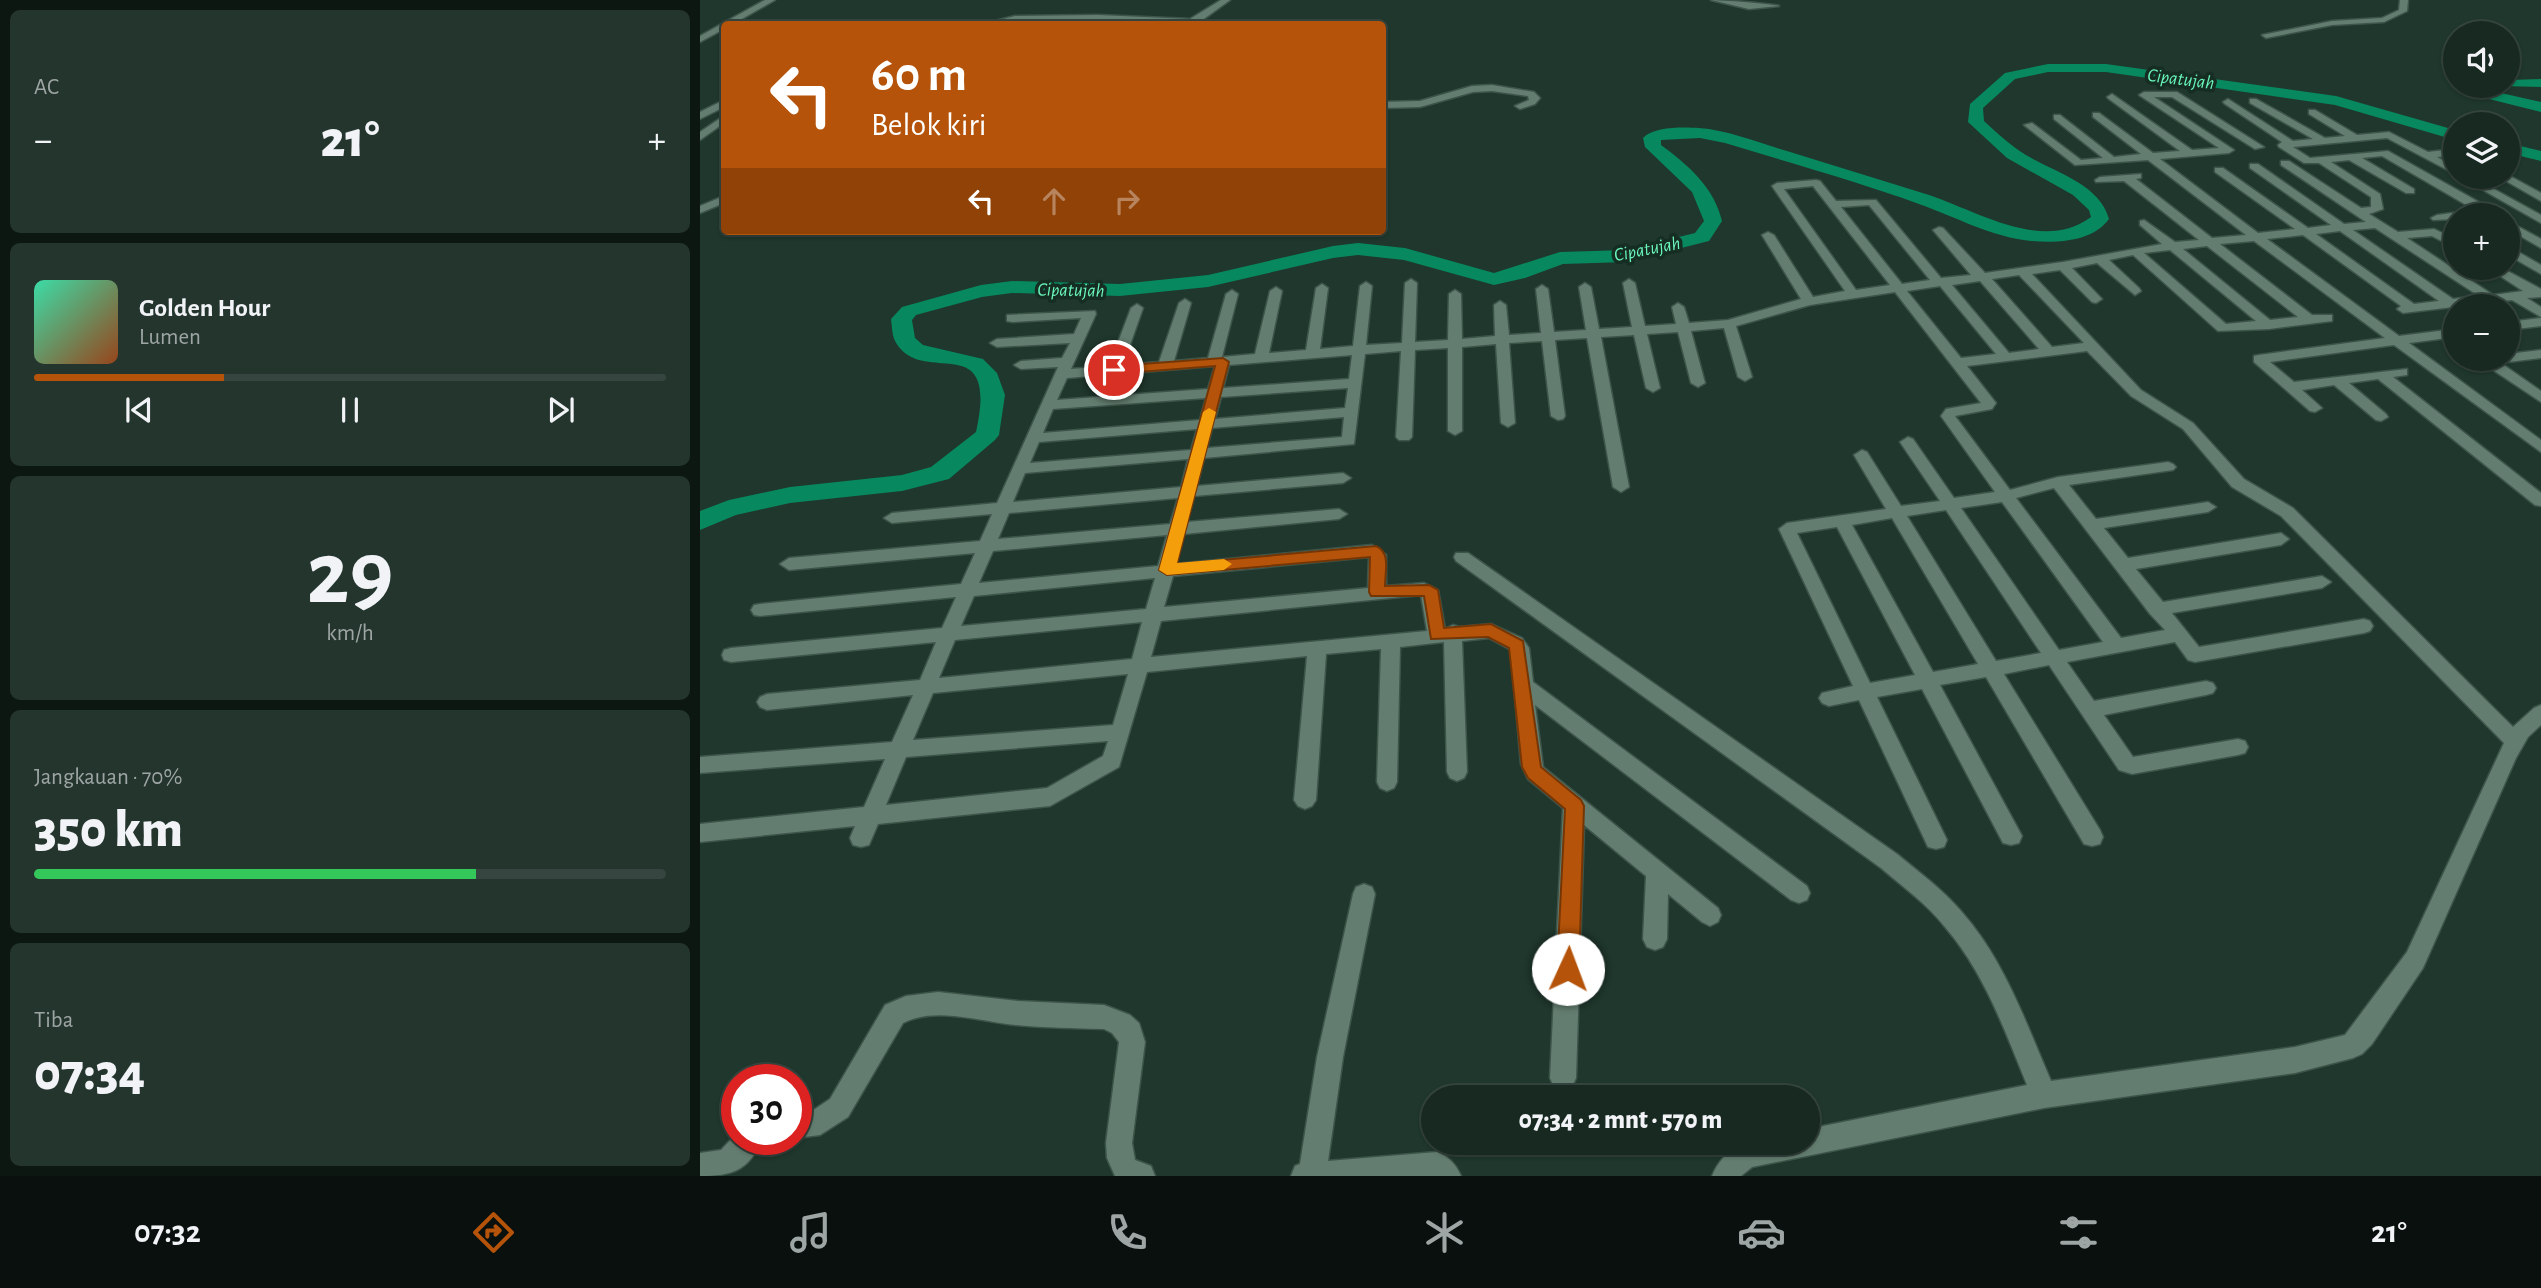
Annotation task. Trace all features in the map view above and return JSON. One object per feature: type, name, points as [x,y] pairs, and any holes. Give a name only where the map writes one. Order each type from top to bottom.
[{"type":"street","points":[[733,21],[771,0]]},
{"type":"street","points":[[1194,21],[1226,0]]},
{"type":"street","points":[[1716,0],[1749,6],[1775,6]]},
{"type":"street","points":[[2266,35],[2332,23],[2384,20],[2403,11],[2404,0]]},
{"type":"street","points":[[1001,21],[1015,18],[1148,21]]},
{"type":"street","points":[[700,40],[721,28]]},
{"type":"street","points":[[700,33],[712,33]]},
{"type":"street","points":[[1386,105],[1420,104],[1454,93],[1492,88],[1531,94],[1535,98],[1532,102],[1520,106]]},
{"type":"street","points":[[2229,150],[2144,95],[2174,93],[2259,147]]},
{"type":"street","points":[[2112,97],[2190,153]]},
{"type":"street","points":[[2253,101],[2323,141]]},
{"type":"street","points":[[2228,103],[2308,161]]},
{"type":"street","points":[[700,117],[721,105]]},
{"type":"street","points":[[2312,112],[2355,138]]},
{"type":"street","points":[[2096,115],[2394,340],[2541,447]]},
{"type":"street","points":[[700,117],[721,120]]},
{"type":"street","points":[[2057,117],[2112,160]]},
{"type":"street","points":[[700,137],[721,121]]},
{"type":"street","points":[[2029,125],[2076,162],[2390,135],[2443,165]]},
{"type":"street","points":[[2205,171],[2388,152],[2471,203]]},
{"type":"street","points":[[2426,155],[2443,153]]},
{"type":"street","points":[[2350,156],[2410,191]]},
{"type":"street","points":[[2321,160],[2375,195],[2377,209],[2358,212]]},
{"type":"street","points":[[2285,163],[2484,294]]},
{"type":"street","points":[[2254,166],[2443,298]]},
{"type":"street","points":[[2219,170],[2412,308]]},
{"type":"street","points":[[2100,180],[2143,175]]},
{"type":"street","points":[[2126,177],[2310,320]]},
{"type":"street","points":[[1853,294],[1776,187],[1813,182],[1989,404],[1951,412],[1948,416],[2116,646]]},
{"type":"street","points":[[2520,186],[2541,198]]},
{"type":"street","points":[[2486,189],[2511,203]]},
{"type":"street","points":[[700,210],[721,200]]},
{"type":"street","points":[[1833,204],[1872,202],[2006,358]]},
{"type":"street","points":[[2520,208],[2541,206]]},
{"type":"street","points":[[2520,208],[2541,220]]},
{"type":"street","points":[[2437,218],[2443,217]]},
{"type":"street","points":[[2144,223],[2269,325]]},
{"type":"street","points":[[1021,365],[1114,370],[1729,324],[1810,301],[1853,294],[2063,266],[2171,246],[2376,224]]},
{"type":"street","points":[[1939,230],[2049,352]]},
{"type":"street","points":[[2395,236],[2434,232],[2443,237]]},
{"type":"street","points":[[2520,232],[2541,244]]},
{"type":"street","points":[[1768,235],[1810,301]]},
{"type":"street","points":[[2136,251],[2221,327],[2229,329],[2327,318]]},
{"type":"street","points":[[2520,257],[2541,270]]},
{"type":"street","points":[[2101,260],[2135,291]]},
{"type":"street","points":[[2063,266],[2096,299]]},
{"type":"street","points":[[2022,271],[2136,393],[2188,426],[2238,483],[2287,512],[2515,741]]},
{"type":"street","points":[[2515,280],[2538,293]]},
{"type":"street","points":[[1404,437],[1411,283]]},
{"type":"street","points":[[1629,284],[1653,388]]},
{"type":"street","points":[[1019,470],[1347,442],[1350,440],[1366,286]]},
{"type":"street","points":[[1585,286],[1621,487]]},
{"type":"street","points":[[1312,354],[1322,288]]},
{"type":"street","points":[[1542,289],[1558,416]]},
{"type":"street","points":[[1261,358],[1276,291]]},
{"type":"street","points":[[2520,295],[2538,293]]},
{"type":"street","points":[[700,833],[1050,797],[1112,761],[1142,663],[1198,456],[1214,393],[1232,294]]},
{"type":"street","points":[[1455,294],[1455,431]]},
{"type":"street","points":[[2520,300],[2541,313]]},
{"type":"street","points":[[1165,366],[1185,303]]},
{"type":"street","points":[[2396,310],[2443,304]]},
{"type":"street","points":[[1500,305],[1508,423]]},
{"type":"street","points":[[1678,307],[1698,383]]},
{"type":"street","points":[[1114,370],[1137,308]]},
{"type":"street","points":[[861,838],[1046,405],[1090,314],[1012,318]]},
{"type":"street","points":[[2520,325],[2541,322]]},
{"type":"street","points":[[1729,324],[1745,376]]},
{"type":"street","points":[[2315,408],[2259,359],[2443,334]]},
{"type":"street","points":[[997,343],[1079,338]]},
{"type":"street","points":[[1958,363],[2091,347]]},
{"type":"street","points":[[2520,358],[2538,357]]},
{"type":"street","points":[[2513,371],[2541,398]]},
{"type":"street","points":[[2290,387],[2402,372]]},
{"type":"street","points":[[2382,375],[2533,487],[2541,501]]},
{"type":"street","points":[[2337,381],[2381,417]]},
{"type":"street","points":[[1046,405],[1355,383]]},
{"type":"street","points":[[1032,438],[1352,412]]},
{"type":"street","points":[[1908,442],[2088,710],[2130,766],[2238,747]]},
{"type":"street","points":[[1862,455],[2092,837]]},
{"type":"street","points":[[1936,840],[1787,532],[1791,527],[2005,495],[2058,482],[2168,467]]},
{"type":"street","points":[[892,518],[1343,478]]},
{"type":"street","points":[[2058,482],[2193,654],[2200,656],[2364,626]]},
{"type":"street","points":[[2090,525],[2208,507]]},
{"type":"street","points":[[789,564],[1339,514]]},
{"type":"street","points":[[1841,519],[2011,836]]},
{"type":"street","points":[[2122,565],[2281,539]]},
{"type":"street","points":[[760,610],[1371,551],[1378,555],[1377,592]]},
{"type":"street","points":[[1462,557],[1889,861],[1925,892],[1959,925],[1980,958],[2005,1003],[2044,1096]]},
{"type":"street","points":[[2156,609],[2322,582]]},
{"type":"street","points":[[731,655],[948,636],[1377,592],[1429,590],[1445,633],[1457,772]]},
{"type":"street","points":[[767,702],[1445,633],[1491,631],[1520,648],[1533,770],[1710,915]]},
{"type":"street","points":[[1829,698],[2178,635]]},
{"type":"street","points":[[1387,782],[1391,639]]},
{"type":"street","points":[[1305,800],[1317,646]]},
{"type":"street","points":[[1524,686],[1799,893]]},
{"type":"street","points":[[2088,710],[2206,688]]},
{"type":"street","points":[[1726,1176],[1734,1164],[1747,1155],[2044,1096],[2295,1060],[2353,1045],[2363,1035],[2415,960],[2515,741],[2541,713]]},
{"type":"street","points":[[700,765],[1121,732]]},
{"type":"street","points":[[1563,1078],[1574,806]]},
{"type":"street","points":[[1655,939],[1657,872]]},
{"type":"street","points":[[1312,1176],[1330,1057],[1364,894]]},
{"type":"street","points":[[812,1123],[820,1122],[839,1108],[885,1028],[900,1010],[938,1004],[1018,1013],[1104,1017],[1121,1024],[1130,1032],[1132,1042],[1119,1143],[1120,1158],[1126,1170],[1141,1176]]},
{"type":"street","points":[[700,1167],[728,1162],[734,1155]]},
{"type":"street","points":[[1305,1176],[1426,1166],[1437,1166],[1447,1176]]},
{"type":"waterway","name":"Cipatujah","points":[[700,521],[729,508],[790,495],[902,483],[940,473],[987,435],[993,395],[989,377],[975,364],[915,350],[905,339],[901,319],[909,311],[981,291],[1012,287],[1120,290],[1208,281],[1333,252],[1358,249],[1405,254],[1494,279],[1518,274],[1560,258],[1626,256],[1702,237],[1713,221],[1710,210],[1699,189],[1690,179],[1653,147],[1651,138],[1658,135],[1700,133],[1729,139],[1926,200],[1981,223],[2028,235],[2054,236],[2083,232],[2100,219],[2098,209],[2079,191],[2013,154],[1976,122],[1975,107],[2010,76],[2048,68],[2106,68],[2336,101],[2443,132]]},
{"type":"waterway","name":"Cipatujah","points":[[2520,84],[2541,83]]},
{"type":"waterway","name":"Cipatujah","points":[[2503,98],[2541,107]]},
{"type":"waterway","name":"Cipatujah","points":[[2520,151],[2541,156]]},
{"type":"slow traffic","points":[[1209,412],[1167,570],[1224,564]]},
{"type":"route","points":[[1114,370],[1223,362],[1167,570],[1376,552],[1377,592],[1429,590],[1432,594],[1436,634],[1486,630],[1501,634],[1517,645],[1520,650],[1532,767],[1535,773],[1574,806],[1568,969]]}]
